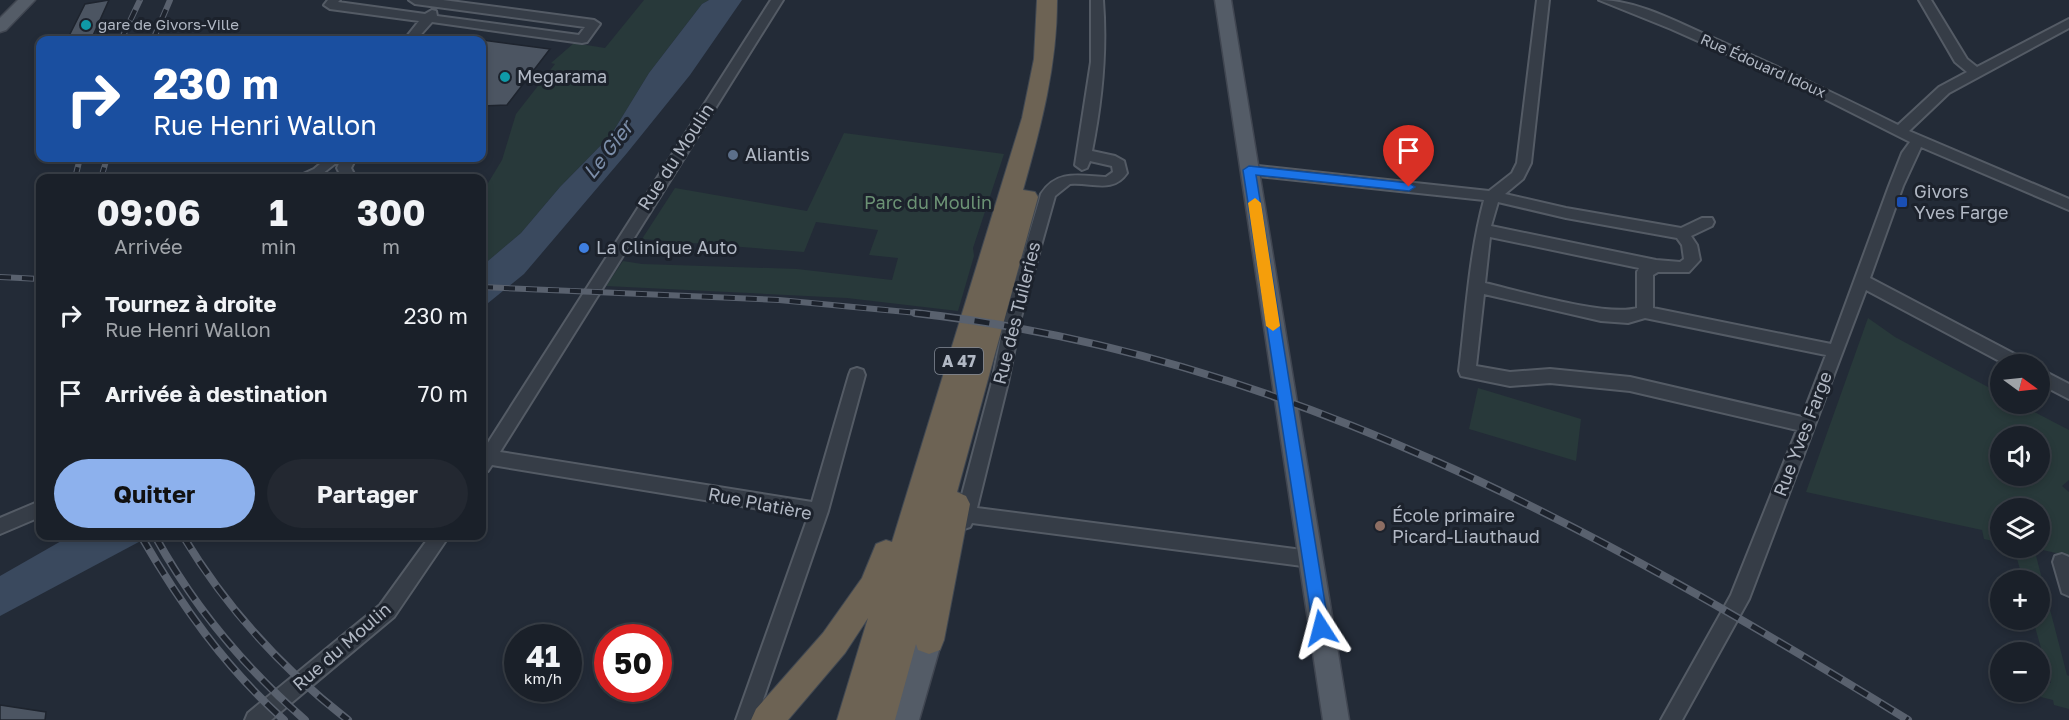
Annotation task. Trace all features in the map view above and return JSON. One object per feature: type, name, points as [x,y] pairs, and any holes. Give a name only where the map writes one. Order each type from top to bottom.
[{"type":"highway","name":"A 47","points":[[853,720],[1033,117],[1048,33],[1047,0]]},
{"type":"highway","name":"A 47","points":[[879,720],[1048,120],[1057,74],[1063,0]]},
{"type":"highway","points":[[767,720],[834,643],[874,585],[963,348]]},
{"type":"highway","points":[[929,640],[967,447],[966,414]]},
{"type":"main road","points":[[0,27],[27,0]]},
{"type":"main road","points":[[1223,0],[1336,720]]},
{"type":"main road","points":[[906,720],[929,640]]},
{"type":"street","points":[[334,0],[330,5],[582,39],[594,24],[450,2],[415,0]]},
{"type":"street","name":"Rue du Moulin","points":[[486,459],[777,0]]},
{"type":"street","points":[[1084,155],[1110,159],[1119,164],[1120,172],[1114,179],[1103,182],[1079,177],[1084,155],[1098,42],[1097,0]]},
{"type":"street","points":[[1543,0],[1524,163],[1518,176],[1492,196],[1483,230],[1467,371],[1510,379],[1550,376],[1630,384],[1807,425]]},
{"type":"street","name":"Rue Édouard Idoux","points":[[1605,0],[1675,26],[1804,83],[1918,141],[2069,205]]},
{"type":"street","points":[[1925,0],[1962,62],[1975,72]]},
{"type":"street","points":[[415,36],[434,20],[450,2]]},
{"type":"street","points":[[426,36],[434,20]]},
{"type":"street","points":[[1900,131],[1944,90],[2069,23]]},
{"type":"street","name":"Rue Yves Farge","points":[[1671,720],[1739,599],[1836,351],[1896,186],[1909,153],[1918,141]]},
{"type":"street","points":[[315,174],[330,162]]},
{"type":"street","points":[[1249,170],[1492,196],[1566,213],[1682,234],[1707,222]]},
{"type":"street","name":"Rue des Tuileries","points":[[929,640],[953,564],[1000,382],[1013,317],[1048,194],[1066,179],[1079,177]]},
{"type":"street","points":[[1483,230],[1656,266],[1684,268],[1692,260],[1689,245],[1682,234]]},
{"type":"street","points":[[1645,312],[1645,272],[1656,266]]},
{"type":"street","points":[[1861,280],[1999,354]]},
{"type":"street","points":[[1476,286],[1601,315],[1628,317],[1645,312],[1836,351]]},
{"type":"street","points":[[819,511],[856,375]]},
{"type":"street","points":[[2050,382],[2069,392]]},
{"type":"street","name":"Rue Platière","points":[[486,462],[819,511],[746,720]]},
{"type":"street","points":[[0,526],[36,511]]},
{"type":"street","points":[[965,514],[1310,559]]},
{"type":"street","name":"Rue du Moulin","points":[[255,720],[387,611],[437,540]]},
{"type":"street","points":[[2062,562],[2069,587]]},
{"type":"green space","points":[[644,0],[709,0],[702,4],[649,73],[611,135],[560,187],[521,233],[486,263],[486,186],[502,160],[516,114],[555,64],[551,63],[574,43],[605,48]]},
{"type":"green space","name":"Parc du Moulin","points":[[844,133],[1004,154],[973,248],[974,256],[958,311],[847,298],[606,286],[623,261],[642,264],[797,269],[892,280],[898,258],[869,255],[878,230],[816,222],[804,252],[642,239],[675,188],[807,211]]},
{"type":"green space","points":[[1868,318],[1895,337],[1990,388],[1990,414],[2038,414],[2069,430],[2069,480],[2062,486],[2069,492],[2069,556],[2050,552],[2050,498],[1990,498],[1990,540],[1984,539],[1982,530],[1806,492]]},
{"type":"green space","points":[[1478,388],[1581,419],[1576,461],[1469,429]]},
{"type":"green space","points":[[2017,558],[2037,558],[2040,570],[2020,570]]},
{"type":"green space","points":[[2050,610],[2069,676],[2069,709],[2054,705],[2053,700],[2050,699],[2050,642],[2039,642],[2036,630],[2050,630]]},
{"type":"water","name":"Le Gier","points":[[709,0],[742,0],[690,75],[627,153],[524,274],[486,305],[486,263],[521,233],[560,187],[611,135],[649,73],[702,4]]},
{"type":"water","points":[[63,540],[142,540],[0,616],[0,576]]},
{"type":"building","name":"gare de Givors-Ville","points":[[109,0],[93,36],[69,36],[85,4]]},
{"type":"building","name":"Megarama","points":[[486,41],[550,49],[507,105],[486,106]]},
{"type":"building","points":[[0,705],[46,712],[45,720],[0,720]]},
{"type":"railway","points":[[123,36],[140,0]]},
{"type":"railway","points":[[155,36],[170,0]]},
{"type":"railway","points":[[76,174],[79,162]]},
{"type":"railway","points":[[102,174],[106,162]]},
{"type":"railway","points":[[0,277],[36,279]]},
{"type":"railway","points":[[486,287],[779,300],[928,314]]},
{"type":"railway","points":[[915,313],[1051,334],[1182,367],[1310,409],[1434,460],[1555,518],[1674,582],[1908,720]]},
{"type":"railway","points":[[143,540],[205,634],[242,679],[284,720]]},
{"type":"railway","points":[[157,540],[186,587],[222,635],[261,679],[305,720]]},
{"type":"railway","points":[[186,540],[218,588],[257,636],[300,680],[348,720]]},
{"type":"slow traffic","points":[[1255,203],[1273,326]]},
{"type":"place","name":"gare de Givors-Ville","points":[[86,25]]},
{"type":"place","name":"Megarama","points":[[505,77]]},
{"type":"place","name":"Aliantis","points":[[733,155]]},
{"type":"place","name":"Givors Yves Farge","points":[[1902,202]]},
{"type":"place","name":"La Clinique Auto","points":[[584,248]]},
{"type":"place","name":"École primaire Picard-Liauthaud","points":[[1380,526]]},
{"type":"route","points":[[1321,628],[1249,170],[1409,187]]}]
